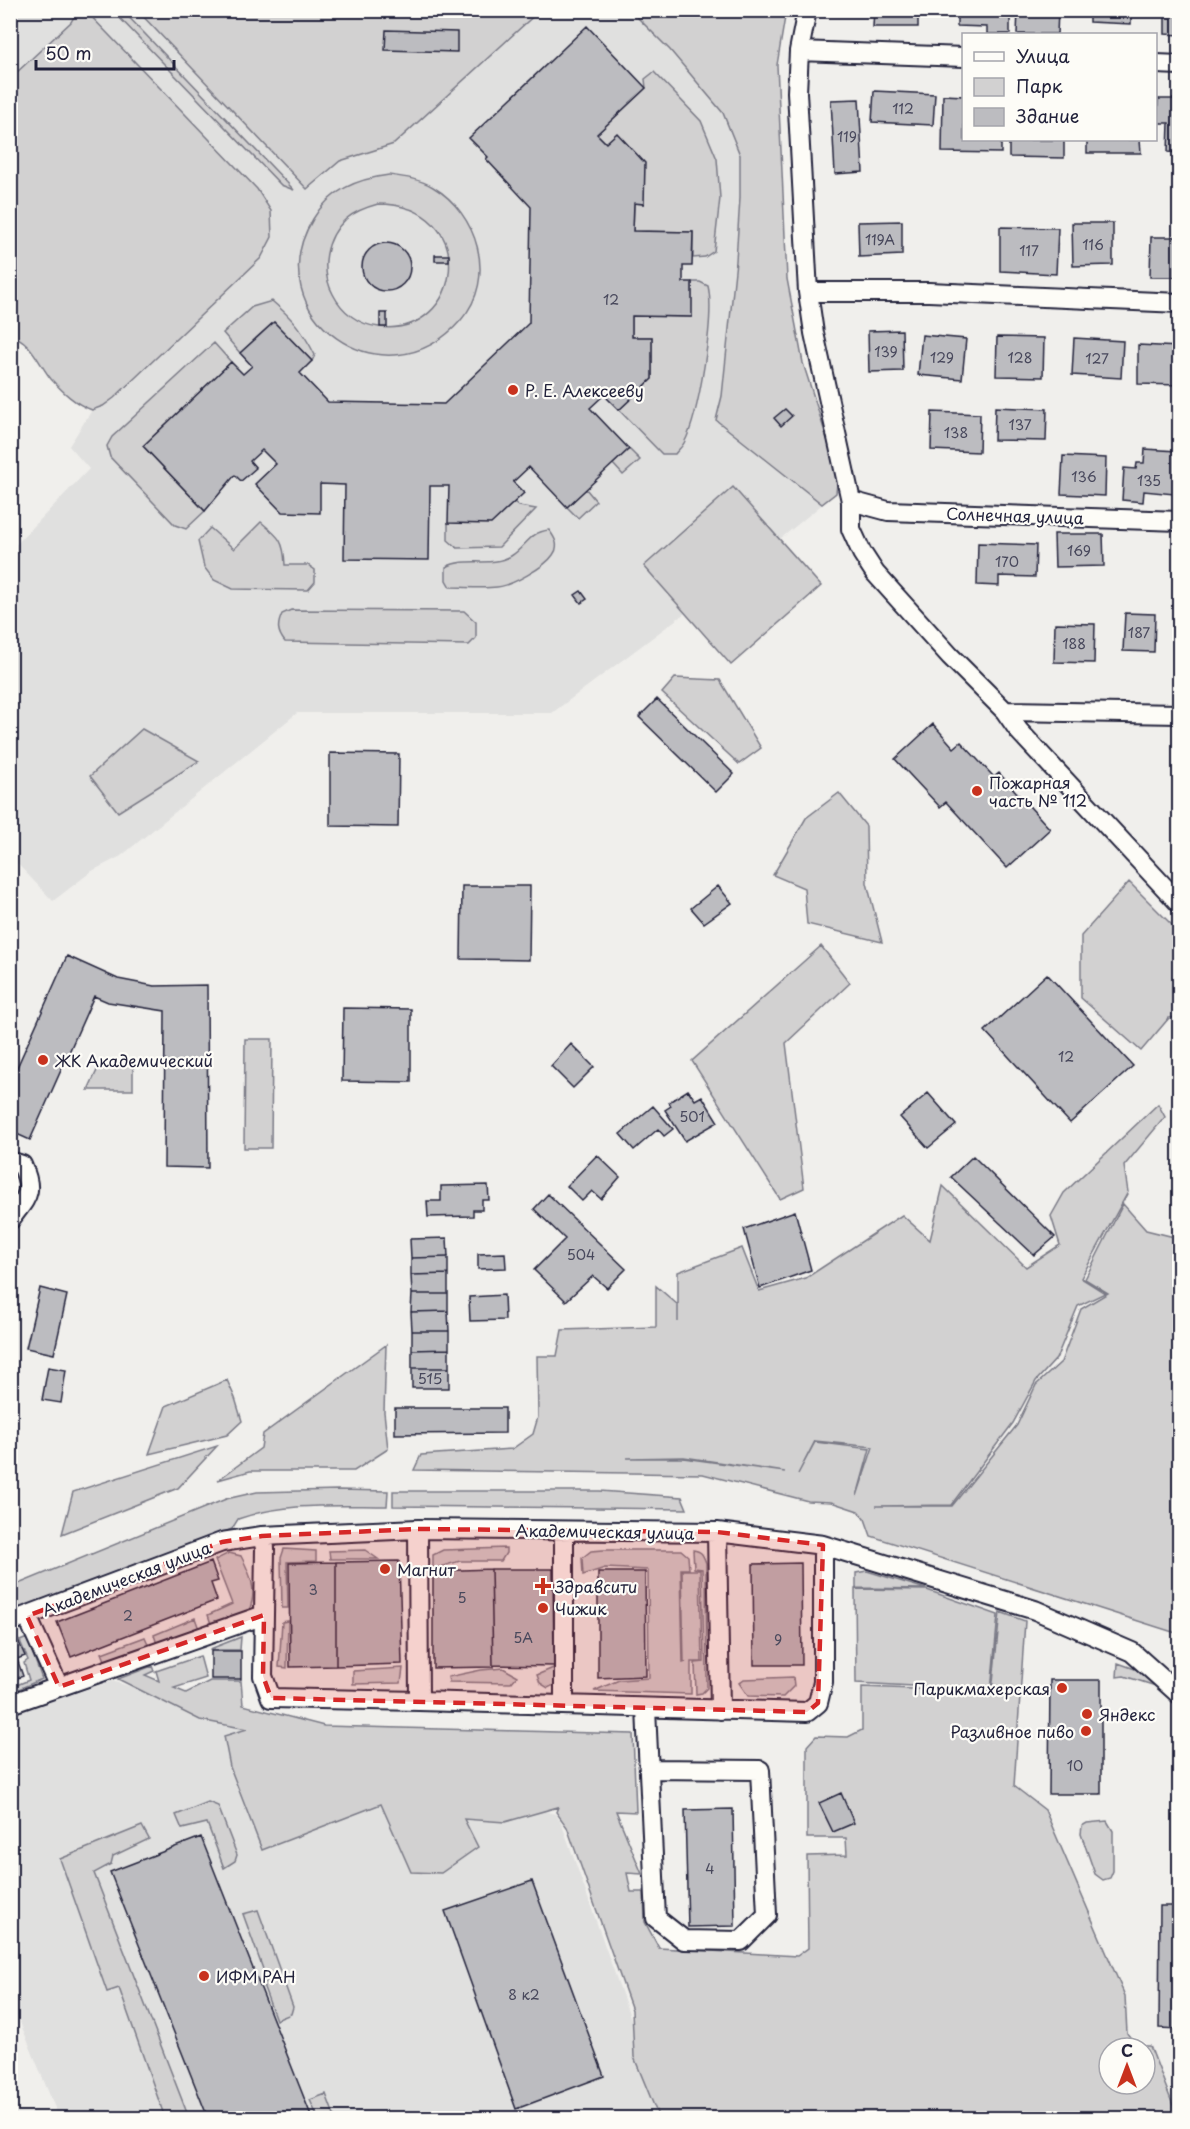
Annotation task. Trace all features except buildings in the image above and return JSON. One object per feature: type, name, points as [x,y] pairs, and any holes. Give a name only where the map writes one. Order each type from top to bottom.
[{"type":"street","points":[[807,10],[799,51],[797,92],[808,292],[814,333],[851,501],[851,529],[862,553],[875,573],[950,656],[1005,711],[1019,731],[1179,904]]},
{"type":"street","points":[[799,51],[962,57]]},
{"type":"street","points":[[1157,64],[1179,65]]},
{"type":"street","points":[[808,292],[929,292],[1179,303]]},
{"type":"street","name":"Солнечная улица","points":[[851,501],[888,511],[1179,521]]},
{"type":"street","points":[[1005,711],[1179,714]]},
{"type":"street","points":[[10,1161],[22,1165],[29,1179],[29,1192],[10,1220]]},
{"type":"street","points":[[418,1529],[419,1701]]},
{"type":"street","name":"Академическая улица","points":[[19,1619],[222,1542],[262,1536],[418,1529],[717,1532],[823,1545],[1035,1610],[1132,1652],[1179,1695]]},
{"type":"street","points":[[564,1531],[564,1706]]},
{"type":"street","points":[[717,1532],[720,1710]]},
{"type":"street","points":[[262,1536],[265,1548],[263,1676],[271,1698],[807,1712],[818,1703],[823,1682],[823,1545]]},
{"type":"street","points":[[10,1704],[264,1615]]},
{"type":"street","points":[[19,1619],[59,1687]]},
{"type":"street","points":[[646,1708],[656,1918],[684,1940],[741,1941],[767,1915],[760,1770],[649,1769]]},
{"type":"highlighted area","points":[[418,1529],[717,1532],[823,1545],[818,1703],[807,1712],[271,1698],[263,1676],[264,1615],[59,1687],[27,1616],[222,1542],[262,1536]]},
{"type":"shaded area","points":[[11,11],[786,11],[777,65],[787,279],[803,363],[836,493],[780,539],[821,586],[731,665],[685,613],[552,713],[297,713],[121,856],[92,871],[53,901],[11,857],[10,551],[89,469],[69,446],[92,410],[78,404],[66,394],[19,337],[11,335]]},
{"type":"shaded area","name":"ИФМ РАН","points":[[112,1681],[555,1814],[561,1822],[666,2118],[59,2118],[11,2000],[10,1715]]},
{"type":"green space","points":[[75,11],[86,11],[257,189],[271,211],[272,237],[261,258],[114,398],[92,410],[65,393],[51,379],[29,347],[17,337],[10,335],[11,69],[16,73],[71,22]]},
{"type":"green space","points":[[113,11],[123,11],[294,190],[281,185]]},
{"type":"green space","points":[[138,11],[539,11],[394,144],[340,161],[307,189]]},
{"type":"green space","points":[[631,11],[786,11],[777,65],[787,279],[803,363],[838,473],[836,493],[822,504],[716,420],[722,396],[736,261],[740,155],[723,113],[670,50]]},
{"type":"green space","points":[[654,72],[701,121],[717,159],[720,198],[714,251],[705,257],[693,258],[693,232],[633,231],[634,203],[643,204],[617,134],[606,143],[597,134],[646,88],[645,79]]},
{"type":"green space","points":[[389,175],[428,184],[448,198],[471,229],[480,266],[478,285],[472,303],[461,320],[430,345],[398,355],[365,352],[337,338],[314,316],[301,287],[300,254],[313,219],[320,209],[336,193],[355,183]],"holes":[[[378,204],[411,210],[434,225],[446,246],[449,270],[443,293],[429,312],[408,325],[379,327],[365,324],[346,312],[329,285],[326,265],[333,235],[350,216]]]},
{"type":"green space","points":[[692,282],[700,282],[708,286],[710,300],[700,389],[690,430],[684,443],[675,454],[662,454],[619,410],[652,379],[652,337],[632,337],[632,316],[691,317]]},
{"type":"green space","points":[[272,301],[291,319],[306,339],[315,355],[312,361],[274,322],[240,353],[223,333],[252,307]]},
{"type":"green space","points":[[214,343],[231,362],[143,446],[205,511],[186,529],[175,525],[110,457],[107,446],[112,437]]},
{"type":"green space","points":[[629,449],[640,460],[623,475],[613,464]]},
{"type":"green space","points":[[733,487],[821,586],[731,665],[644,566]]},
{"type":"green space","points":[[586,489],[596,501],[578,518],[567,507]]},
{"type":"green space","points":[[514,502],[519,506],[536,509],[499,547],[457,548],[448,540],[448,523]]},
{"type":"green space","points":[[261,522],[282,544],[285,565],[308,565],[315,570],[315,582],[308,590],[233,589],[214,580],[204,567],[198,541],[210,528],[234,549]]},
{"type":"green space","points":[[549,530],[556,542],[555,552],[543,565],[519,580],[503,586],[479,588],[450,587],[446,580],[446,567],[462,562],[487,562],[503,559],[511,556],[537,534]]},
{"type":"green space","points":[[291,610],[464,611],[476,622],[476,638],[469,645],[285,642],[279,632],[279,622],[282,614]]},
{"type":"green space","points":[[675,678],[720,680],[761,748],[739,764],[662,693]]},
{"type":"green space","points":[[142,729],[199,761],[118,812],[90,776]]},
{"type":"green space","points":[[839,793],[866,826],[867,883],[882,942],[807,924],[804,888],[773,875],[806,818]]},
{"type":"green space","points":[[1129,882],[1179,932],[1179,1017],[1169,1018],[1141,1051],[1081,998],[1081,936]]},
{"type":"green space","points":[[821,946],[850,983],[786,1043],[804,1188],[780,1199],[692,1061]]},
{"type":"green space","points":[[245,1039],[272,1039],[271,1148],[244,1148]]},
{"type":"green space","points":[[100,1064],[133,1064],[133,1090],[88,1090]]},
{"type":"green space","points":[[1158,1104],[1165,1117],[1124,1166],[1128,1192],[1081,1278],[1105,1293],[1078,1306],[1056,1359],[1036,1381],[1013,1423],[951,1505],[876,1506],[952,1506],[1017,1425],[1036,1385],[1061,1362],[1081,1309],[1108,1293],[1085,1279],[1123,1204],[1146,1230],[1174,1237],[1179,1242],[1179,1634],[871,1536],[865,1519],[858,1511],[831,1502],[808,1501],[703,1474],[414,1470],[421,1455],[512,1449],[533,1434],[538,1417],[537,1356],[557,1356],[562,1330],[656,1327],[656,1286],[678,1305],[678,1272],[742,1248],[759,1291],[806,1278],[902,1215],[930,1240],[943,1186],[1026,1267],[1060,1245],[1051,1216],[1064,1193]],"holes":[[[815,1441],[873,1447],[857,1496],[870,1449],[815,1442],[798,1474]],[[684,1457],[785,1472],[683,1458],[627,1458]]]},
{"type":"green space","points":[[386,1345],[384,1412],[388,1449],[354,1471],[250,1471],[218,1480],[261,1448],[263,1434]]},
{"type":"green space","points":[[227,1380],[242,1421],[227,1435],[149,1454],[166,1406]]},
{"type":"green space","points":[[217,1446],[178,1488],[62,1534],[73,1492]]},
{"type":"green space","points":[[388,1491],[387,1506],[293,1507],[238,1519],[232,1529],[11,1612],[11,1587],[226,1499],[257,1492]]},
{"type":"green space","points":[[393,1491],[600,1491],[682,1497],[687,1509],[393,1506]]},
{"type":"green space","points":[[506,1548],[501,1561],[460,1561],[433,1569],[433,1555],[443,1550]]},
{"type":"green space","points":[[284,1549],[316,1551],[316,1561],[287,1562],[288,1608],[282,1608],[281,1558]]},
{"type":"green space","points":[[365,1550],[378,1559],[330,1559],[329,1551]]},
{"type":"green space","points":[[681,1550],[688,1556],[689,1569],[681,1569],[683,1663],[686,1662],[684,1662],[682,1570],[700,1570],[702,1662],[691,1662],[691,1694],[594,1691],[619,1680],[649,1678],[648,1570],[605,1568],[583,1575],[582,1558],[591,1551]]},
{"type":"green space","points":[[693,1550],[702,1554],[706,1563],[707,1688],[702,1693],[696,1694],[695,1663],[704,1662],[702,1569],[694,1568]]},
{"type":"green space","points":[[229,1553],[241,1556],[247,1569],[252,1582],[252,1603],[249,1610],[211,1624],[208,1615],[232,1604],[215,1560]]},
{"type":"green space","points":[[867,1571],[926,1589],[856,1588],[856,1573]]},
{"type":"green space","points":[[855,1589],[927,1590],[998,1615],[991,1690],[856,1683]]},
{"type":"green space","points":[[1000,1612],[1025,1621],[1014,1786],[1045,1810],[1125,1996],[1129,2036],[1097,2036],[1097,2096],[1157,2096],[1157,2064],[1178,2118],[659,2118],[634,2057],[632,2010],[567,1827],[556,1812],[558,1807],[505,1822],[464,1819],[478,1847],[441,1873],[411,1872],[381,1804],[262,1850],[230,1767],[224,1736],[247,1729],[200,1720],[118,1679],[152,1666],[154,1671],[145,1675],[159,1681],[156,1671],[200,1656],[206,1678],[174,1688],[186,1693],[210,1681],[241,1681],[243,1705],[324,1726],[633,1734],[636,1812],[616,1811],[642,1874],[627,1873],[631,1892],[644,1892],[645,1922],[659,1948],[797,1956],[808,1948],[807,1856],[847,1855],[846,1838],[807,1838],[807,1746],[816,1736],[848,1737],[862,1730],[862,1687],[992,1692]]},
{"type":"green space","points":[[195,1618],[199,1629],[157,1644],[154,1635]]},
{"type":"green space","points":[[288,1621],[287,1668],[279,1667],[282,1622]]},
{"type":"green space","points":[[145,1637],[149,1646],[105,1660],[102,1653]]},
{"type":"green space","points":[[241,1637],[240,1650],[210,1650],[210,1649]]},
{"type":"green space","points":[[27,1638],[42,1679],[14,1691],[12,1687],[29,1680],[24,1663],[28,1660],[20,1641]]},
{"type":"green space","points":[[565,1663],[556,1684],[548,1688],[540,1683],[537,1675]]},
{"type":"green space","points":[[1118,1663],[1152,1675],[1179,1700],[1179,1707],[1159,1687],[1124,1676],[1117,1677]]},
{"type":"green space","points":[[403,1668],[401,1683],[353,1684],[353,1671]]},
{"type":"green space","points":[[503,1668],[517,1676],[511,1683],[449,1682],[448,1677]]},
{"type":"green space","points":[[793,1677],[794,1686],[783,1697],[748,1696],[739,1683],[744,1679]]},
{"type":"green space","points":[[208,1802],[218,1806],[237,1855],[235,1861],[224,1868],[207,1823],[182,1829],[176,1815]]},
{"type":"green space","points":[[1107,1821],[1113,1831],[1113,1871],[1110,1878],[1103,1880],[1095,1874],[1081,1834],[1082,1826],[1087,1823]]},
{"type":"green space","points":[[142,1826],[149,1839],[113,1856],[111,1864],[94,1873],[189,2118],[165,2118],[119,1988],[107,1992],[60,1859]]},
{"type":"green space","points":[[258,1910],[293,2007],[291,2014],[276,2020],[263,1985],[267,1980],[243,1914]]},
{"type":"green space","points":[[326,2094],[335,2118],[318,2118],[310,2100]]},
{"type":"place","name":"Р. Е. Алексееву","points":[[513,390]]},
{"type":"place","name":"Пожарная часть № 112","points":[[977,791]]},
{"type":"place","name":"ЖК Академический","points":[[43,1060]]},
{"type":"place","name":"Магнит","points":[[385,1569]]},
{"type":"place","name":"Здравсити","points":[[543,1586]]},
{"type":"place","name":"Чижик","points":[[543,1608]]},
{"type":"place","name":"Парикмахерская","points":[[1062,1688]]},
{"type":"place","name":"Яндекс","points":[[1087,1714]]},
{"type":"place","name":"Разливное пиво","points":[[1086,1731]]},
{"type":"place","name":"ИФМ РАН","points":[[204,1976]]}]
